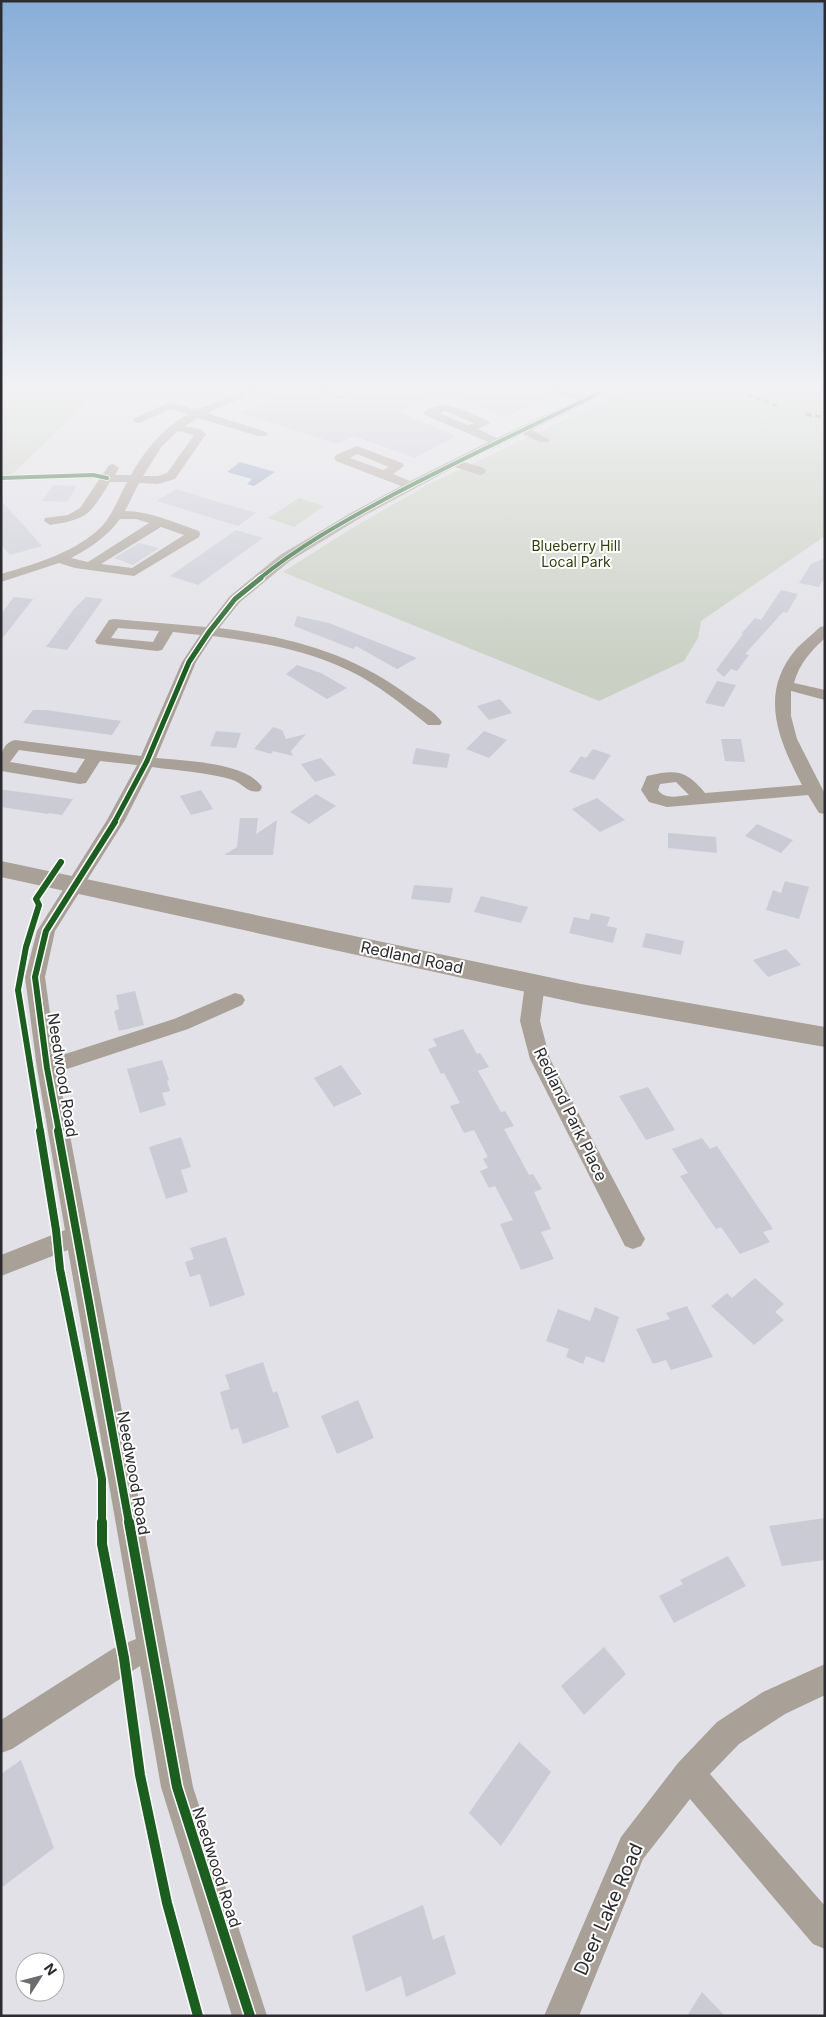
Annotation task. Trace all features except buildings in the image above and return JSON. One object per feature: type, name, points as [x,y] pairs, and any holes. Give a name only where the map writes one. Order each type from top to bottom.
[{"type":"main road","name":"Redland Road","points":[[1,870],[74,884],[581,994],[825,1037]]},
{"type":"street","points":[[50,521],[71,518],[85,512],[106,479]]},
{"type":"street","points":[[1,578],[60,558],[101,533],[113,521],[135,479]]},
{"type":"street","points":[[138,479],[161,479]]},
{"type":"street","points":[[394,479],[410,485]]},
{"type":"street","name":"Needwood Road","points":[[250,2016],[177,1788],[47,1068],[35,977],[46,932],[74,884],[116,820],[147,761],[189,662],[235,598],[284,558],[421,479]]},
{"type":"street","points":[[60,558],[75,564],[134,572],[194,534],[137,515],[116,515]]},
{"type":"street","points":[[91,566],[96,561],[160,522]]},
{"type":"street","points":[[168,628],[209,632],[284,644],[331,657],[379,680],[434,722]]},
{"type":"street","points":[[825,630],[810,642],[790,669],[781,697],[784,728],[813,789],[825,809]]},
{"type":"street","points":[[785,685],[825,695]]},
{"type":"street","points":[[96,755],[80,779],[1,764],[15,745],[147,761],[220,771],[243,778],[254,787]]},
{"type":"street","points":[[701,799],[813,789]]},
{"type":"street","name":"Redland Park Place","points":[[534,984],[530,1021],[540,1059],[633,1239]]},
{"type":"street","points":[[47,1068],[181,1024],[235,1000]]},
{"type":"street","points":[[1,1266],[77,1236]]},
{"type":"street","points":[[1,1738],[124,1658],[152,1647]]},
{"type":"street","name":"Deer Lake Road","points":[[561,2016],[632,1848],[689,1774],[728,1733],[774,1703],[825,1679]]},
{"type":"street","points":[[689,1774],[825,1932]]},
{"type":"green space","name":"Blueberry Hill Local Park","points":[[439,479],[825,479],[825,536],[701,621],[698,638],[684,661],[599,701],[283,572],[352,528]]},
{"type":"green space","points":[[299,498],[324,506],[294,527],[268,518]]},
{"type":"water","points":[[252,479],[264,479],[254,486],[247,484]]},
{"type":"cycle path","points":[[250,2016],[177,1787],[47,1068],[35,977],[46,931],[116,820],[147,761],[189,662],[209,632],[235,599],[285,558],[358,514],[423,479]]},
{"type":"cycle path","points":[[61,862],[36,899],[39,905],[21,967],[18,990],[56,1230],[60,1269],[102,1479],[102,1544],[124,1658],[140,1775],[167,1903],[198,2016]]}]
